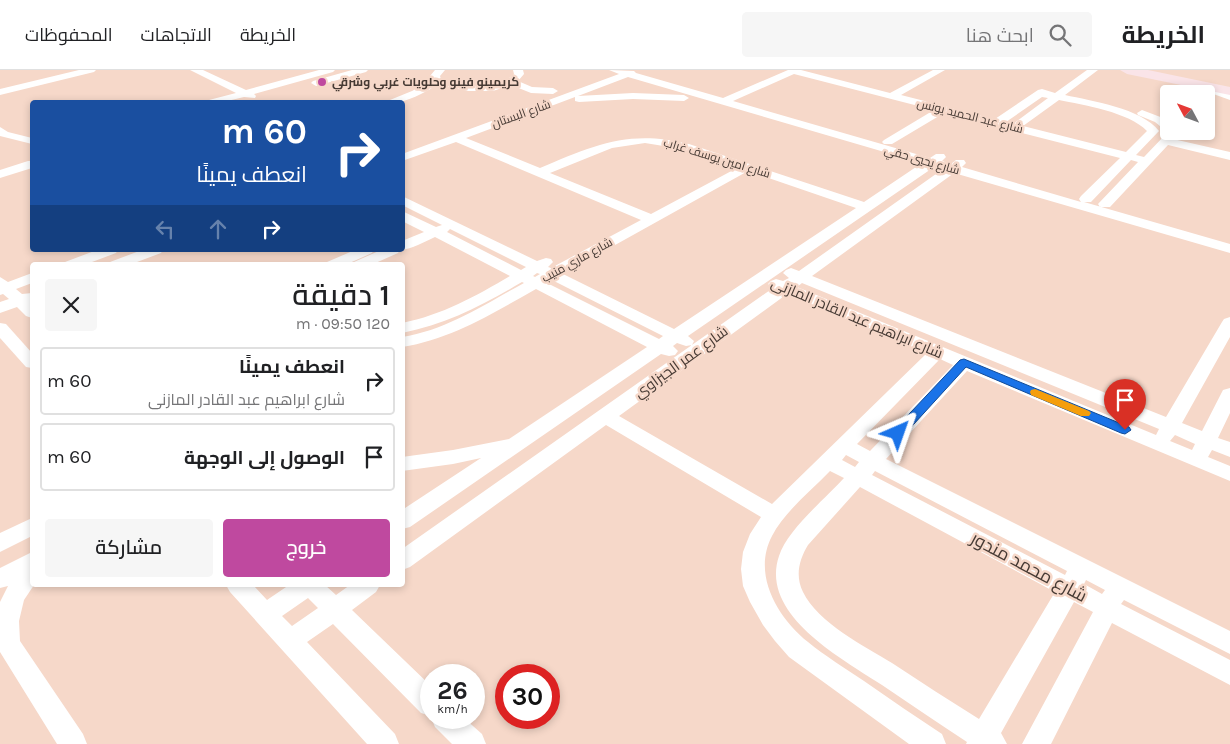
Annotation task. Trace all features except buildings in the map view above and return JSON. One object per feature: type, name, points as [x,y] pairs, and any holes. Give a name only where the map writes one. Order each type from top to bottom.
[{"type":"street","points":[[39,80],[49,74],[49,70]]},
{"type":"street","points":[[0,90],[80,70]]},
{"type":"street","points":[[0,90],[91,70]]},
{"type":"street","points":[[195,70],[252,99]]},
{"type":"street","points":[[252,99],[266,88],[330,70]]},
{"type":"street","points":[[239,100],[280,94],[363,70]]},
{"type":"street","points":[[396,100],[416,93],[455,88],[496,86],[511,82],[517,78],[520,74],[519,70]]},
{"type":"street","name":"شارع يحيي حقي","points":[[613,70],[636,71],[1230,249]]},
{"type":"street","name":"شارع البستان","points":[[452,134],[470,133],[613,70]]},
{"type":"street","points":[[722,98],[777,70]]},
{"type":"street","name":"شارع عبد الحميد يونس","points":[[808,70],[1000,121]]},
{"type":"street","points":[[892,93],[921,70]]},
{"type":"street","points":[[892,93],[940,70]]},
{"type":"street","points":[[1018,125],[1092,70]]},
{"type":"street","points":[[1127,70],[1230,91]]},
{"type":"street","points":[[1164,70],[1230,83]]},
{"type":"street","name":"شارع البستان","points":[[405,157],[452,134],[554,96],[636,71]]},
{"type":"street","points":[[511,82],[554,96],[722,98],[794,71]]},
{"type":"street","name":"شارع عبد الحميد يونس","points":[[794,71],[892,93],[943,109],[1018,125],[1149,158]]},
{"type":"street","points":[[416,93],[435,75],[455,88]]},
{"type":"street","points":[[249,81],[280,94]]},
{"type":"street","points":[[1192,83],[1230,97]]},
{"type":"street","points":[[496,86],[513,91],[522,98]]},
{"type":"street","points":[[1000,121],[1046,89],[1059,95],[1146,122],[1153,131],[1086,199]]},
{"type":"street","points":[[1059,95],[1148,115],[1160,121]]},
{"type":"street","name":"شارع يحيي حقي","points":[[722,98],[888,142],[946,163],[1105,204],[1230,240]]},
{"type":"street","points":[[888,142],[943,109]]},
{"type":"street","points":[[0,130],[4,134],[30,140]]},
{"type":"street","points":[[470,133],[552,172],[650,213]]},
{"type":"street","points":[[452,134],[539,173],[565,172],[650,213]]},
{"type":"street","name":"شارع امين يوسف غراب","points":[[552,172],[609,144],[634,139],[674,143],[735,167],[861,210]]},
{"type":"street","points":[[1105,204],[1165,140]]},
{"type":"street","points":[[1180,140],[1230,156]]},
{"type":"street","name":"شارع امين يوسف غراب","points":[[565,172],[613,152],[637,146],[663,148],[735,167]]},
{"type":"street","points":[[0,162],[30,154]]},
{"type":"street","name":"شارع عمر الجيزاوي","points":[[405,519],[861,210],[946,163]]},
{"type":"street","name":"شارع عمر الجيزاوي","points":[[405,559],[785,288],[946,163]]},
{"type":"street","points":[[0,174],[30,166]]},
{"type":"street","name":"شارع ماري منيب","points":[[405,341],[429,337],[448,330],[528,279],[537,267],[650,213],[735,167]]},
{"type":"street","points":[[405,202],[438,225],[528,279],[685,359]]},
{"type":"street","name":"شارع ماري منيب","points":[[405,328],[449,315],[528,279],[551,274],[650,213]]},
{"type":"street","points":[[405,216],[438,225],[537,267],[701,348]]},
{"type":"street","points":[[405,234],[438,225]]},
{"type":"street","points":[[405,244],[438,225]]},
{"type":"street","points":[[78,262],[106,252]]},
{"type":"street","points":[[123,262],[151,252]]},
{"type":"street","points":[[339,262],[362,252]]},
{"type":"street","points":[[366,262],[388,252]]},
{"type":"street","name":"شارع ابراهيم عبد القادر المازنى","points":[[777,268],[1230,450]]},
{"type":"street","name":"شارع ابراهيم عبد القادر المازنى","points":[[761,278],[1230,474]]},
{"type":"street","points":[[2,287],[30,279]]},
{"type":"street","points":[[2,287],[26,298]]},
{"type":"street","points":[[0,308],[26,298]]},
{"type":"street","points":[[1160,445],[1230,322]]},
{"type":"street","points":[[0,328],[30,361]]},
{"type":"street","points":[[932,744],[798,649],[779,630],[764,609],[755,588],[752,566],[754,547],[762,530],[774,515],[938,352]]},
{"type":"street","points":[[964,363],[800,539],[790,556],[787,576],[793,598],[808,619],[830,637],[985,742],[1076,578]]},
{"type":"street","points":[[1196,460],[1230,394]]},
{"type":"street","points":[[605,416],[774,515]]},
{"type":"street","points":[[405,464],[454,457],[518,443]]},
{"type":"street","name":"شارع محمد مندور","points":[[836,454],[1113,597],[1230,643]]},
{"type":"street","points":[[3,540],[30,527]]},
{"type":"street","points":[[0,579],[30,561]]},
{"type":"street","points":[[30,572],[14,598],[7,621],[4,642],[73,744]]},
{"type":"street","points":[[240,587],[385,744]]},
{"type":"street","points":[[265,614],[306,587]]},
{"type":"street","points":[[311,587],[420,693]]},
{"type":"street","points":[[290,641],[365,587]]},
{"type":"street","points":[[1036,744],[1113,597]]},
{"type":"street","name":"شارع محمد مندور","points":[[1113,597],[1230,673]]},
{"type":"street","points":[[456,729],[472,744]]},
{"type":"slow traffic","points":[[1035,392],[1085,413]]},
{"type":"place","name":"كريمينو فينو وحلويات غربي وشرقي","points":[[322,82]]},
{"type":"route","points":[[898,433],[964,363],[1125,430]]}]
